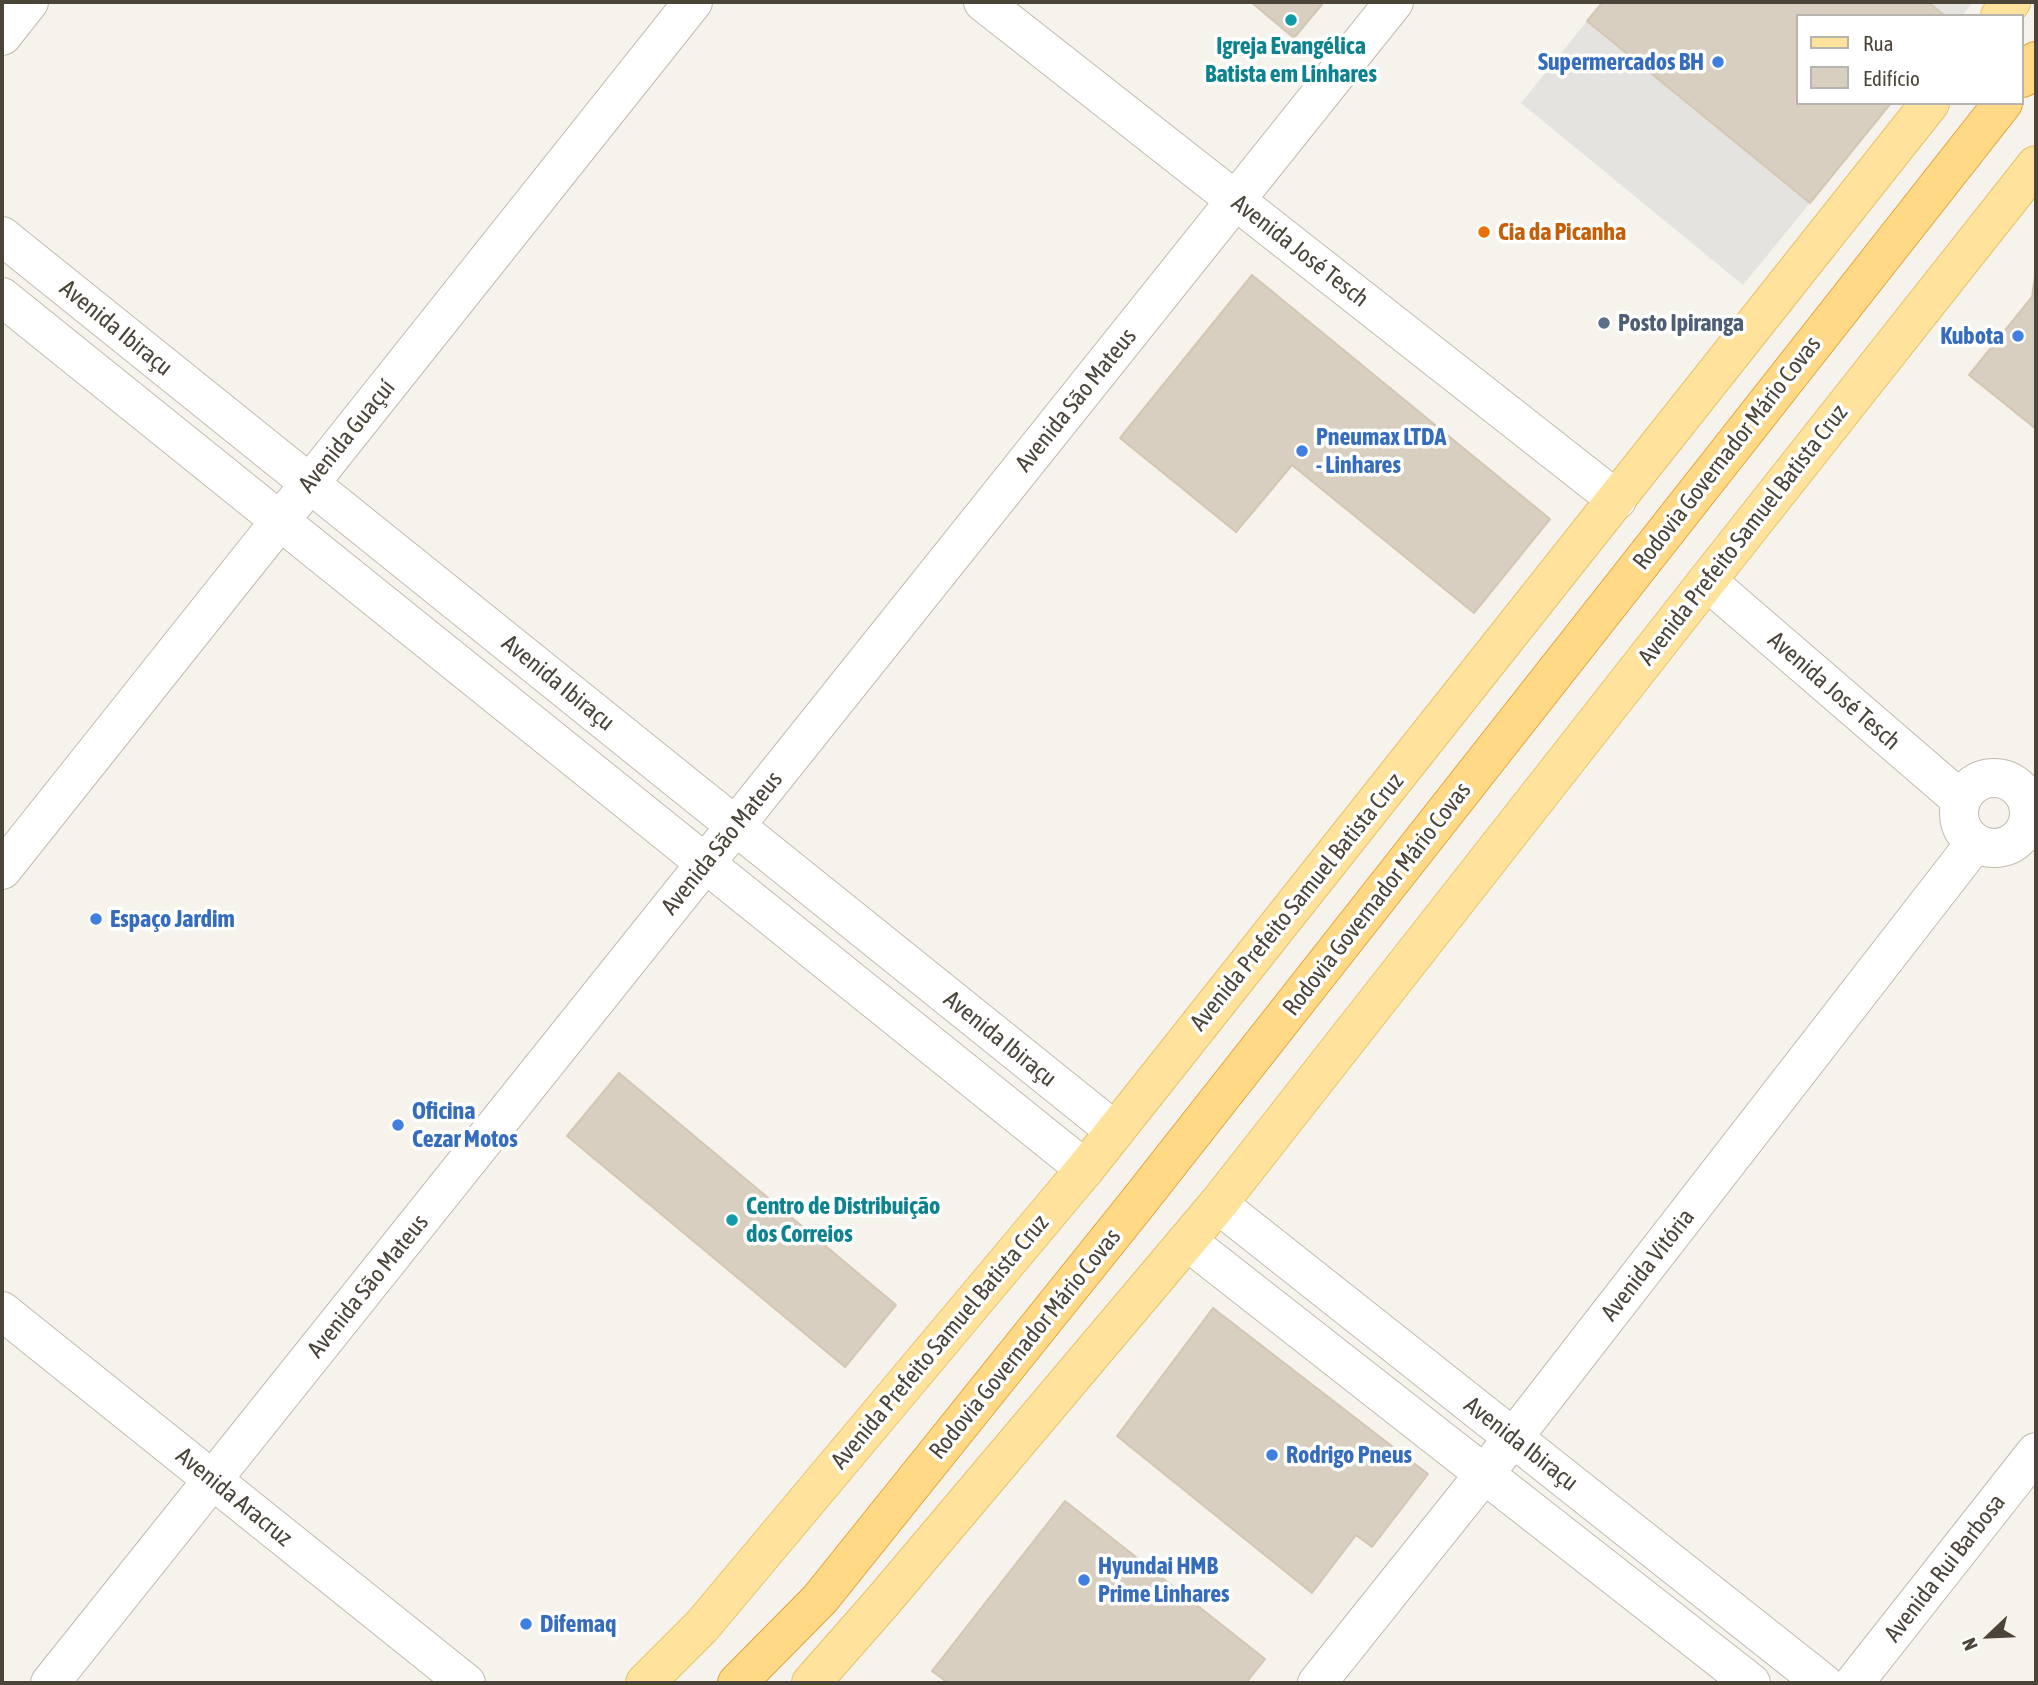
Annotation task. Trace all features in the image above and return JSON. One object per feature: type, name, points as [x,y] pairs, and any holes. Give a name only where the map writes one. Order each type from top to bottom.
[{"type":"highway","points":[[2024,76],[2036,61]]},
{"type":"highway","name":"Rodovia Governador Mário Covas","points":[[737,1683],[820,1599],[1136,1205],[2001,105]]},
{"type":"main road","name":"Avenida Prefeito Samuel Batista Cruz","points":[[645,1683],[702,1626],[1085,1169],[1928,105]]},
{"type":"main road","name":"Avenida Prefeito Samuel Batista Cruz","points":[[811,1683],[1218,1204],[2036,165]]},
{"type":"street","points":[[2,36],[29,2]]},
{"type":"street","name":"Avenida Guaçuí","points":[[2,870],[693,2]]},
{"type":"street","name":"Avenida José Tesch","points":[[983,2],[1616,500]]},
{"type":"street","name":"Avenida São Mateus","points":[[50,1683],[1394,2]]},
{"type":"street","name":"Avenida Ibiraçu","points":[[2,236],[1115,1131]]},
{"type":"street","name":"Avenida Ibiraçu","points":[[2,297],[1085,1169]]},
{"type":"street","name":"Avenida José Tesch","points":[[1707,581],[1961,800]]},
{"type":"street","points":[[2026,773],[2030,810],[2025,832],[2027,848],[1986,848],[1975,843],[1960,824],[1961,800],[1968,790],[1977,782],[1988,778],[2026,773]]},
{"type":"street","name":"Avenida Vitória","points":[[1317,1683],[1513,1438],[1975,843]]},
{"type":"street","name":"Avenida Ibiraçu","points":[[1218,1204],[1823,1683]]},
{"type":"street","name":"Avenida Ibiraçu","points":[[1187,1241],[1751,1683]]},
{"type":"street","name":"Avenida Aracruz","points":[[2,1311],[466,1683]]},
{"type":"street","name":"Avenida Rui Barbosa","points":[[1854,1683],[2036,1452]]},
{"type":"shaded area","points":[[1928,2],[1973,2],[1964,14],[1943,14]]},
{"type":"shaded area","points":[[1587,21],[1810,203],[1743,285],[1521,103]]},
{"type":"building","name":"Igreja Evangélica Batista em Linhares","points":[[1251,2],[1324,2],[1294,38]]},
{"type":"building","name":"Supermercados BH","points":[[1603,2],[1928,2],[1943,14],[1797,14],[1797,105],[1889,105],[1810,203],[1587,21]]},
{"type":"building","name":"Kubota","points":[[2036,270],[2036,429],[1969,375],[2032,297]]},
{"type":"building","name":"Pneumax LTDA - Linhares","points":[[1252,275],[1550,519],[1474,613],[1292,465],[1236,532],[1120,438]]},
{"type":"building","name":"Centro de Distribuição dos Correios","points":[[619,1073],[896,1305],[845,1367],[567,1136]]},
{"type":"building","name":"Rodrigo Pneus","points":[[1213,1308],[1428,1474],[1372,1547],[1356,1535],[1312,1593],[1117,1436]]},
{"type":"building","name":"Hyundai HMB Prime Linhares","points":[[1065,1501],[1265,1659],[1246,1683],[948,1683],[932,1671]]},
{"type":"place","name":"Igreja Evangélica Batista em Linhares","points":[[1291,20]]},
{"type":"place","name":"Supermercados BH","points":[[1718,62]]},
{"type":"place","name":"Cia da Picanha","points":[[1484,232]]},
{"type":"place","name":"Posto Ipiranga","points":[[1604,323]]},
{"type":"place","name":"Kubota","points":[[2018,336]]},
{"type":"place","name":"Pneumax LTDA - Linhares","points":[[1302,451]]},
{"type":"place","name":"Espaço Jardim","points":[[96,919]]},
{"type":"place","name":"Oficina Cezar Motos","points":[[398,1125]]},
{"type":"place","name":"Centro de Distribuição dos Correios","points":[[732,1220]]},
{"type":"place","name":"Rodrigo Pneus","points":[[1272,1455]]},
{"type":"place","name":"Hyundai HMB Prime Linhares","points":[[1084,1580]]},
{"type":"place","name":"Difemaq","points":[[526,1624]]}]
